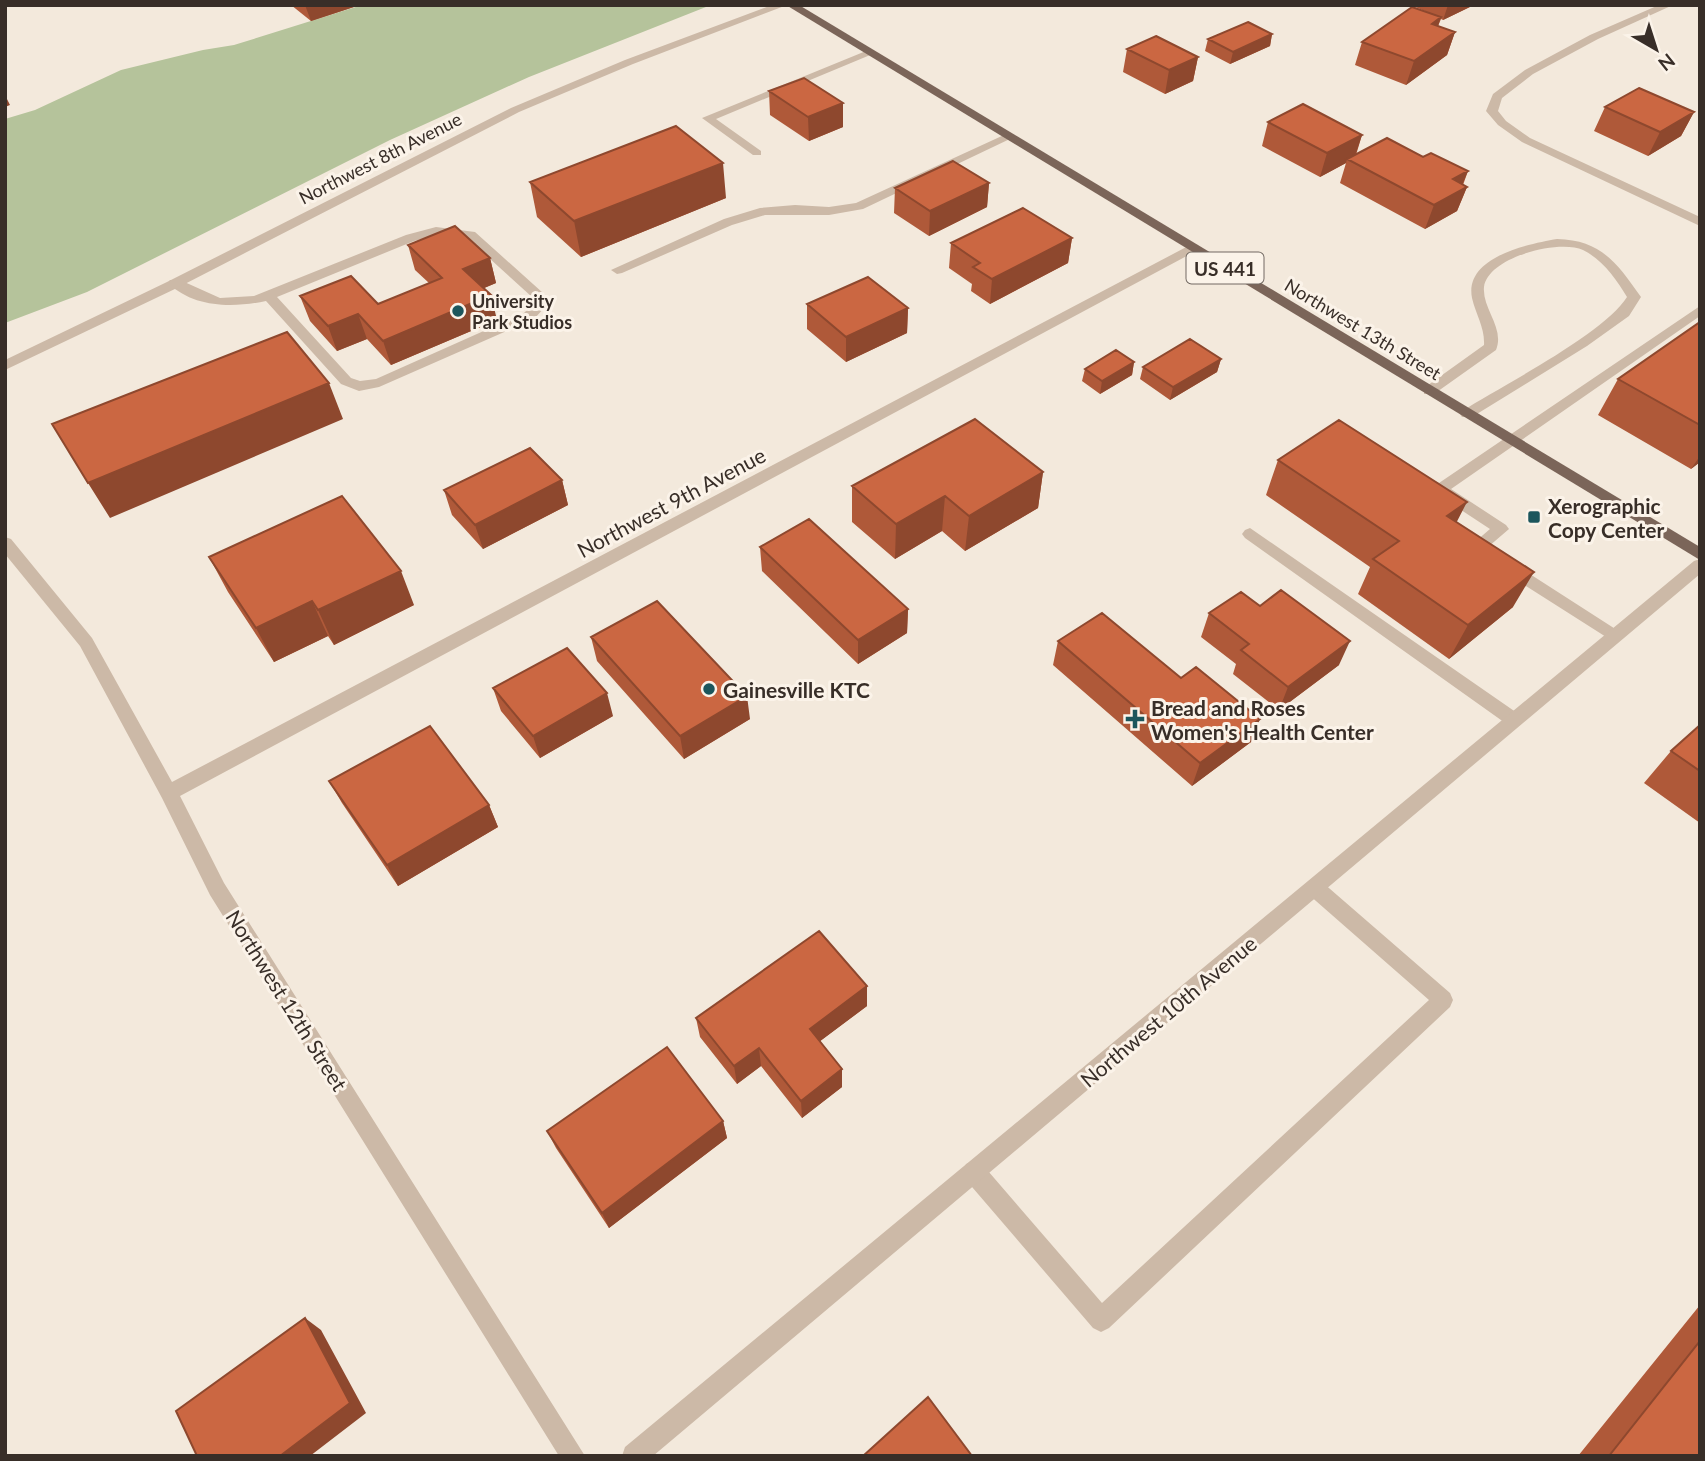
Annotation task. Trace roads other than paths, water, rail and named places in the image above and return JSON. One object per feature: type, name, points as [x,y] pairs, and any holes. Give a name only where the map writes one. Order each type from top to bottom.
[{"type":"main road","name":"Northwest 13th Street","points":[[791,5],[1700,554]]},
{"type":"street","name":"Northwest 8th Avenue","points":[[5,366],[175,284],[515,110],[629,62],[782,5]]},
{"type":"street","points":[[1668,5],[1594,37],[1529,72],[1497,96],[1492,111],[1503,123],[1526,139],[1700,222]]},
{"type":"street","points":[[757,153],[708,118],[870,53]]},
{"type":"street","points":[[617,270],[728,222],[764,211],[829,211],[859,206],[1008,137]]},
{"type":"street","points":[[175,284],[208,302],[245,302],[269,296],[410,238],[446,231],[471,235],[538,296],[538,306],[529,316],[379,383],[359,386],[346,381],[269,296]]},
{"type":"street","points":[[1429,391],[1491,346],[1494,334],[1478,296],[1479,280],[1501,259],[1539,245],[1567,241],[1581,243],[1601,255],[1634,297],[1624,313],[1467,414]]},
{"type":"street","name":"Northwest 9th Avenue","points":[[169,793],[1192,248]]},
{"type":"street","points":[[1439,490],[1700,310]]},
{"type":"street","points":[[1407,469],[1501,529],[1477,547],[1614,636]]},
{"type":"street","points":[[1250,534],[1514,720]]},
{"type":"street","name":"Northwest 12th Street","points":[[5,543],[86,642],[169,793],[217,889],[573,1456]]},
{"type":"street","name":"Northwest 10th Avenue","points":[[634,1456],[1700,565]]},
{"type":"street","points":[[974,1172],[1101,1320],[1443,1000],[1315,888]]},
{"type":"place","name":"University Park Studios","points":[[458,311]]},
{"type":"place","name":"Xerographic Copy Center","points":[[1534,517]]},
{"type":"place","name":"Gainesville KTC","points":[[709,689]]},
{"type":"place","name":"Bread and Roses Women's Health Center","points":[[1135,719]]}]
